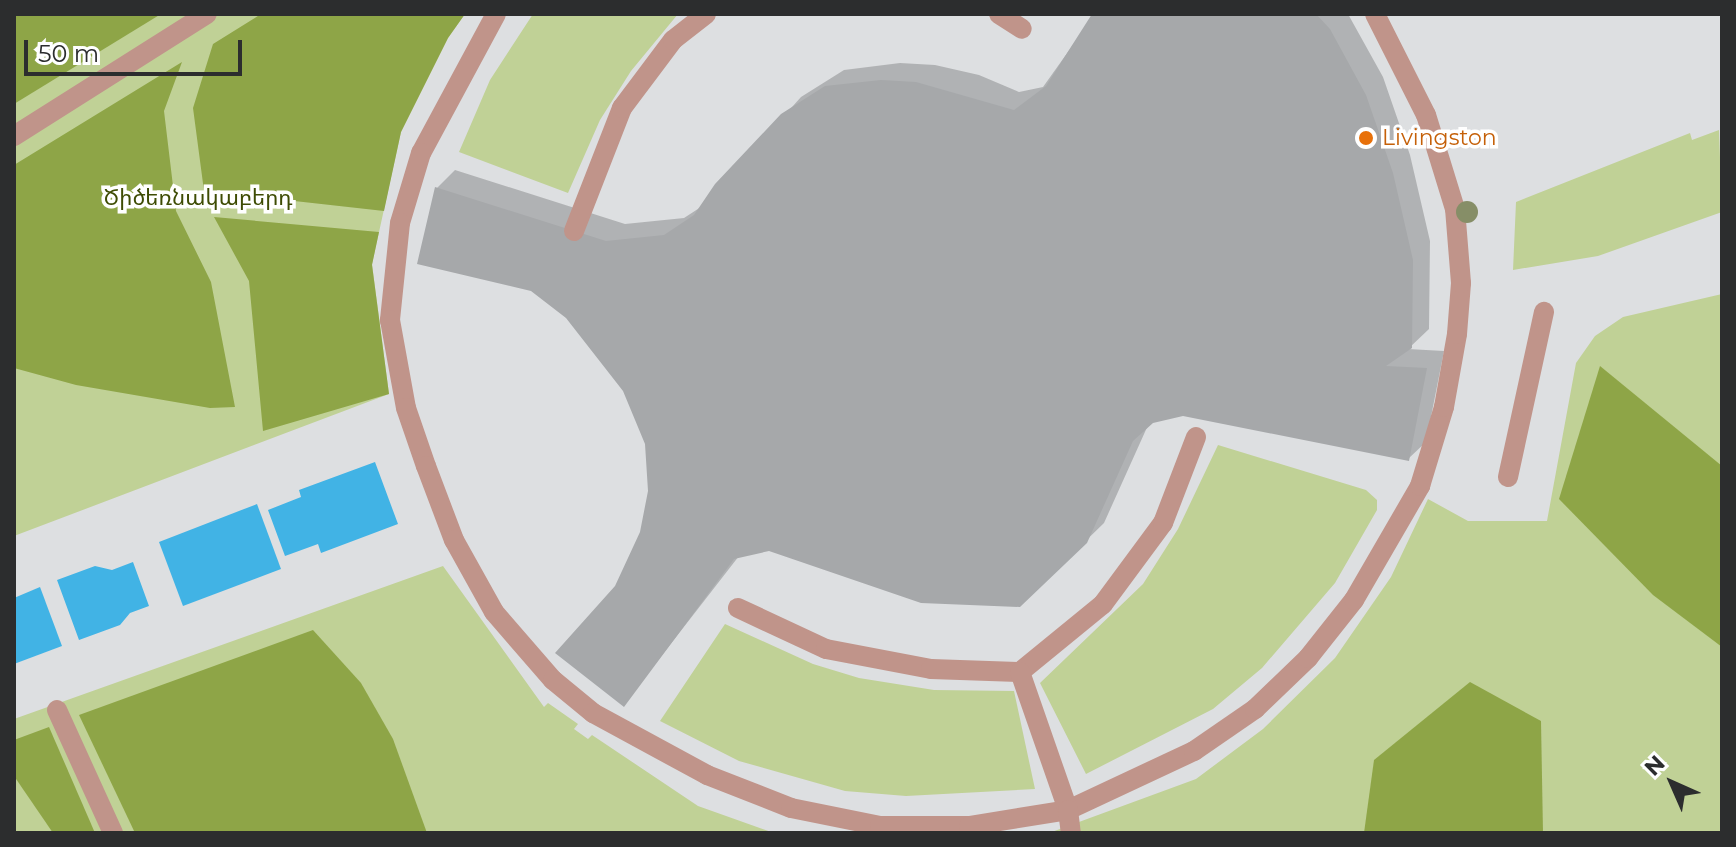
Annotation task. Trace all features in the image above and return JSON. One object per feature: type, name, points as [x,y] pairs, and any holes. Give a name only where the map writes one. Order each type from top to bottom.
[{"type":"street","points":[[14,136],[207,14]]},
{"type":"street","points":[[496,14],[421,153],[400,223],[390,320],[406,408],[454,540],[494,612],[553,680],[593,713],[707,775],[791,808],[880,826],[969,826],[1068,810],[1194,751],[1255,709],[1308,658],[1354,600],[1420,486],[1444,407],[1457,334],[1461,283],[1455,209],[1426,115],[1375,14]]},
{"type":"street","points":[[574,231],[622,108],[673,40],[706,14]]},
{"type":"street","points":[[999,14],[1022,29]]},
{"type":"street","points":[[1508,477],[1544,312]]},
{"type":"street","points":[[738,608],[826,649],[931,669],[1020,672],[1103,604],[1163,523],[1196,437]]},
{"type":"street","points":[[1020,672],[1068,810],[1071,833]]},
{"type":"street","points":[[57,710],[113,833]]},
{"type":"green space","name":"Ծիծեռնակաբերդ","points":[[14,14],[465,14],[448,38],[401,132],[372,264],[389,394],[14,536]]},
{"type":"green space","points":[[14,14],[161,14],[14,104]]},
{"type":"green space","points":[[261,14],[465,14],[448,38],[401,132],[384,211],[204,191],[193,108],[213,44]]},
{"type":"green space","points":[[533,14],[678,14],[631,71],[600,120],[568,193],[459,152],[490,80]]},
{"type":"green space","points":[[182,62],[164,111],[176,211],[211,282],[235,407],[210,408],[76,385],[14,368],[14,165]]},
{"type":"green space","points":[[1719,130],[1722,212],[1598,256],[1513,270],[1516,202],[1690,133],[1692,140]]},
{"type":"green space","points":[[214,217],[379,232],[372,265],[389,394],[263,431],[249,281]]},
{"type":"green space","points":[[1722,294],[1722,833],[1049,833],[1196,779],[1263,729],[1335,658],[1391,577],[1428,499],[1468,521],[1547,521],[1576,363],[1595,336],[1623,317]]},
{"type":"green space","points":[[1600,366],[1722,466],[1722,647],[1653,595],[1559,499]]},
{"type":"green space","points":[[1218,445],[1366,490],[1377,500],[1377,510],[1335,583],[1262,668],[1213,709],[1086,774],[1040,683],[1143,584],[1178,529]]},
{"type":"green space","points":[[443,566],[544,707],[548,703],[578,724],[574,729],[588,739],[592,735],[698,806],[774,833],[14,833],[14,719]]},
{"type":"green space","points":[[725,624],[813,664],[859,678],[934,690],[1014,691],[1035,789],[906,796],[845,791],[739,761],[660,721]]},
{"type":"green space","points":[[313,630],[361,683],[393,739],[427,833],[135,833],[79,715]]},
{"type":"green space","points":[[1470,682],[1541,721],[1543,833],[1364,833],[1374,760]]},
{"type":"green space","points":[[49,727],[95,833],[53,833],[14,776],[14,740]]},
{"type":"water","points":[[375,462],[398,524],[321,553],[318,544],[285,556],[268,510],[301,497],[299,490]]},
{"type":"water","points":[[257,504],[281,569],[183,606],[159,542]]},
{"type":"water","points":[[133,562],[149,606],[130,613],[120,625],[79,640],[57,580],[95,566],[112,570]]},
{"type":"water","points":[[40,587],[62,646],[14,664],[14,598]]},
{"type":"building","points":[[1092,14],[1316,14],[1330,29],[1366,95],[1393,173],[1413,260],[1412,348],[1386,366],[1427,368],[1409,461],[1183,416],[1153,423],[1133,441],[1087,543],[1020,607],[921,603],[769,551],[734,559],[624,707],[555,653],[615,586],[640,532],[648,491],[645,444],[623,391],[566,318],[531,291],[417,264],[435,187],[606,241],[664,235],[694,215],[715,184],[781,114],[825,86],[881,80],[916,82],[1014,110],[1046,86]]},
{"type":"place","name":"Livingston","points":[[1366,138]]}]
